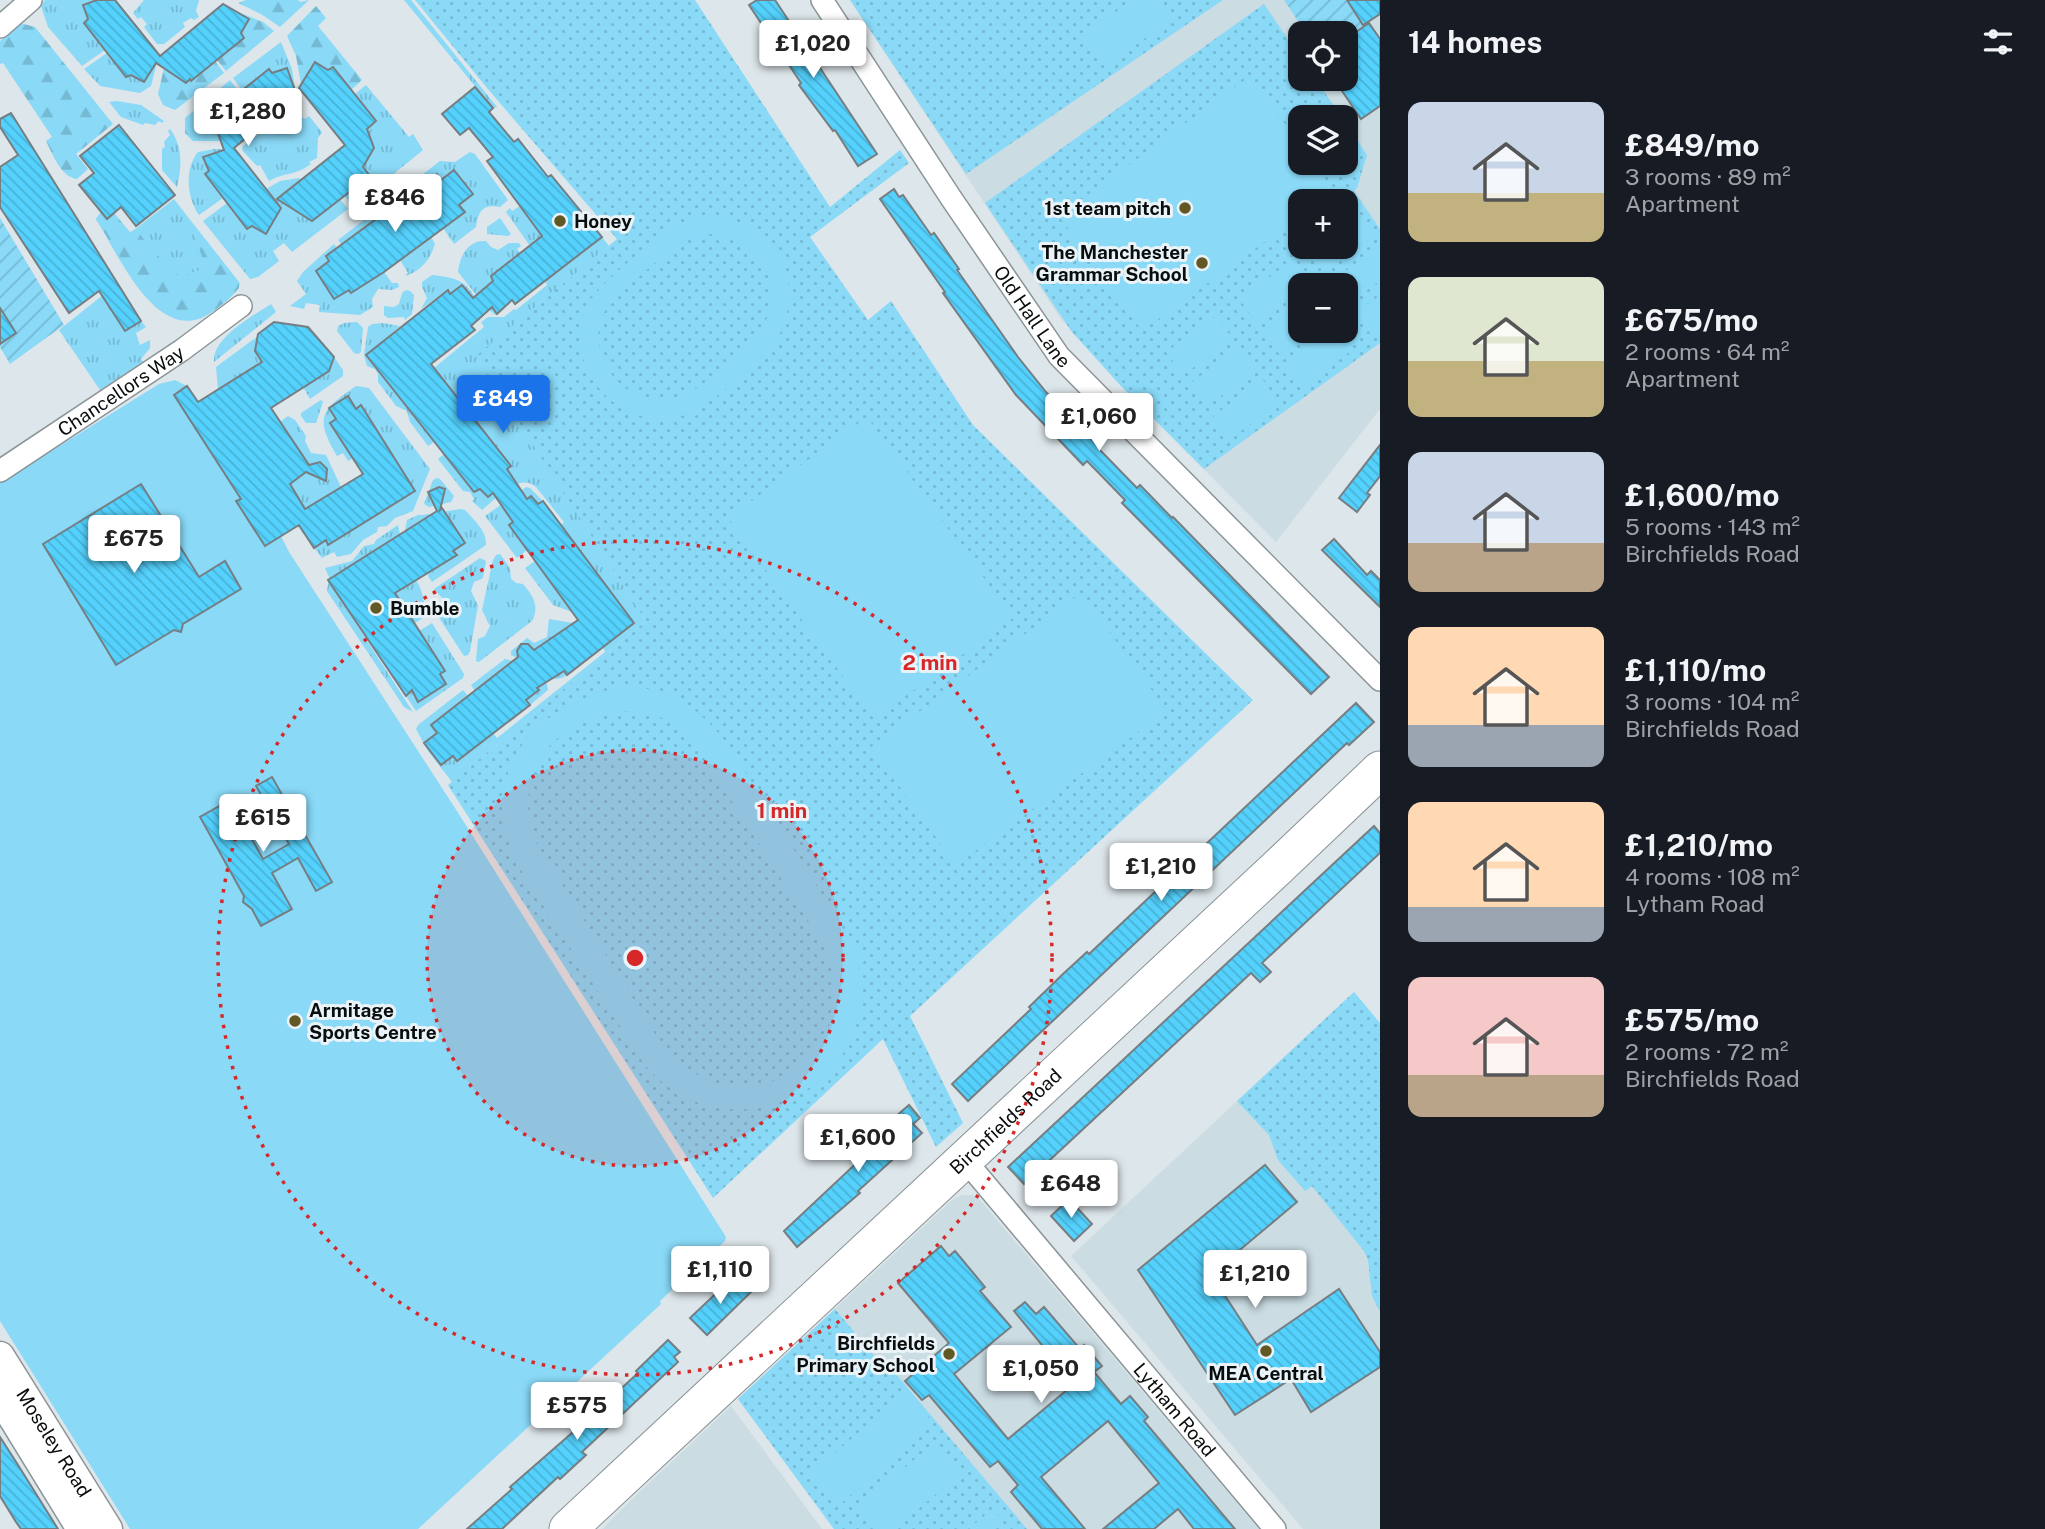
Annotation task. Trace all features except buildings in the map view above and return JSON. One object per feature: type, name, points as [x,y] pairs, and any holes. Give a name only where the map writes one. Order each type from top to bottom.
[{"type":"highway","name":"Birchfields Road","points":[[568,1529],[1380,770]]},
{"type":"main road","name":"Moseley Road","points":[[0,1356],[108,1529]]},
{"type":"main road","name":"Moseley Road","points":[[0,1397],[81,1529]]},
{"type":"street","points":[[0,27],[31,0]]},
{"type":"street","name":"Old Hall Lane","points":[[822,0],[1059,356],[1380,680]]},
{"type":"street","name":"Chancellors Way","points":[[0,471],[182,350],[241,306]]},
{"type":"street","name":"Lytham Road","points":[[965,1160],[1275,1529]]},
{"type":"shaded area","name":"The Manchester Grammar School","points":[[850,0],[1380,0],[1380,409],[1276,542],[1121,386],[1061,319]]},
{"type":"shaded area","name":"MEA Central","points":[[1354,992],[1380,1023],[1380,1529],[1303,1529],[1071,1256]]},
{"type":"shaded area","name":"Birchfields Primary School","points":[[962,1195],[972,1195],[981,1201],[1259,1529],[834,1529],[738,1399],[952,1200]]},
{"type":"shaded area","points":[[731,1406],[822,1529],[602,1529],[629,1502]]},
{"type":"green space","points":[[45,0],[97,0],[83,5],[88,19],[84,23],[105,50],[82,66],[48,27],[41,6]]},
{"type":"green space","points":[[144,0],[199,0],[196,11],[199,17],[183,23],[185,27],[164,44],[157,44],[144,27],[147,24],[133,13]]},
{"type":"green space","points":[[246,0],[309,0],[280,27],[238,3]]},
{"type":"green space","points":[[404,0],[411,0],[497,107],[493,108]]},
{"type":"green space","points":[[415,0],[695,0],[830,207],[900,150],[909,163],[810,237],[868,320],[891,301],[973,425],[1253,700],[910,1016],[963,1123],[936,1147],[883,1039],[713,1198],[448,785],[646,621],[476,356],[617,239]]},
{"type":"green space","points":[[850,0],[1223,0],[966,174]]},
{"type":"green space","points":[[1133,0],[1155,0],[1170,21],[1105,66],[1083,34]]},
{"type":"green space","points":[[1284,0],[1347,0],[1364,25],[1358,29],[1358,21],[1298,21]]},
{"type":"green space","points":[[1264,4],[1288,39],[1288,91],[1324,91],[1333,105],[1288,105],[1288,175],[1358,175],[1358,141],[1367,155],[1356,189],[1288,189],[1288,259],[1358,259],[1358,197],[1380,229],[1380,343],[1204,469],[1121,386],[1072,332],[985,203]]},
{"type":"green space","points":[[316,6],[326,18],[318,26],[362,80],[351,90],[333,67],[328,70],[315,62],[301,84],[296,56],[287,36]]},
{"type":"green space","points":[[233,10],[263,22],[274,31],[226,71],[217,60],[244,38],[241,33],[249,19]]},
{"type":"green space","points":[[20,23],[35,27],[113,124],[76,154],[88,169],[77,179],[66,174],[58,164],[46,141],[52,137],[3,63],[0,64],[0,41]]},
{"type":"green space","points":[[281,42],[292,69],[295,89],[287,69],[272,73],[269,69],[242,90],[233,78]]},
{"type":"green space","points":[[107,53],[126,77],[131,75],[144,82],[157,62],[151,86],[140,93],[100,86],[84,69]]},
{"type":"green space","points":[[215,61],[224,73],[175,110],[163,105],[158,94],[164,68],[185,83]]},
{"type":"green space","name":"1st team pitch","points":[[1250,76],[1288,128],[1288,175],[1323,175],[1333,189],[1288,189],[1288,225],[1142,331],[1059,216]]},
{"type":"green space","points":[[230,80],[239,92],[215,111],[217,114],[212,117],[220,141],[193,141],[185,133],[185,118]]},
{"type":"green space","points":[[366,85],[409,137],[413,134],[423,150],[353,207],[345,196],[370,176],[363,167],[374,148],[367,129],[376,121],[355,94]]},
{"type":"green space","points":[[109,102],[141,105],[164,121],[155,125],[143,125],[121,117]]},
{"type":"green space","points":[[299,116],[305,119],[309,116],[322,132],[318,138],[317,158],[300,170],[269,181],[260,165],[257,166],[242,150],[243,146],[265,129],[269,133],[277,125],[275,121]]},
{"type":"green space","points":[[170,129],[177,142],[180,157],[177,187],[162,170],[162,149],[170,135]]},
{"type":"green space","points":[[226,149],[204,157],[209,171],[205,175],[223,198],[199,215],[190,192],[189,175],[198,152]]},
{"type":"green space","points":[[470,152],[475,154],[508,200],[500,207],[482,210],[476,227],[454,244],[443,228],[464,212],[459,205],[473,194],[454,170],[441,180],[437,175],[342,245],[338,240],[440,161],[455,162]]},
{"type":"green space","points":[[301,180],[287,206],[311,220],[340,199],[348,209],[292,252],[284,243],[273,251],[279,261],[258,277],[250,279],[203,221],[227,203],[247,228],[252,226],[266,234],[266,189],[280,181]]},
{"type":"green space","points":[[174,199],[240,284],[225,302],[194,320],[175,319],[158,309],[129,274],[96,219],[101,212],[107,219],[114,213],[130,233]]},
{"type":"green space","points":[[520,206],[542,236],[530,246],[506,212],[510,208],[512,211]]},
{"type":"green space","points":[[101,212],[107,219],[114,213],[130,232],[136,229],[152,250],[180,277],[199,270],[202,256],[192,231],[194,225],[239,282],[239,288],[213,311],[201,317],[178,319],[166,314],[140,290],[96,219]]},
{"type":"green space","points":[[1358,212],[1374,236],[1358,248]]},
{"type":"green space","points":[[711,217],[734,221],[753,229],[769,242],[780,258],[787,277],[789,297],[786,318],[777,339],[748,371],[690,413],[662,419],[642,416],[624,409],[608,398],[595,383],[586,366],[581,347],[581,327],[586,307],[591,298],[613,276],[655,240],[680,224]],"holes":[[[708,234],[729,237],[759,258],[767,273],[771,291],[770,308],[763,326],[727,364],[692,391],[665,399],[648,398],[632,392],[608,369],[601,354],[601,318],[636,280],[678,245]]]},
{"type":"green space","points":[[0,218],[64,325],[10,364],[0,347]]},
{"type":"green space","points":[[500,218],[511,234],[487,234],[487,227]]},
{"type":"green space","points":[[431,237],[435,244],[428,260],[416,271],[405,276],[408,273],[400,260]]},
{"type":"green space","points":[[602,237],[609,246],[477,356],[646,621],[452,782],[428,751],[416,729],[418,725],[463,690],[468,696],[431,725],[437,733],[424,743],[441,765],[453,756],[458,761],[493,733],[497,738],[605,652],[603,647],[633,623],[561,525],[564,522],[536,487],[529,483],[515,485],[482,510],[472,501],[474,499],[470,492],[463,491],[438,459],[444,454],[474,492],[480,489],[488,497],[513,478],[507,469],[511,465],[434,368],[484,327],[481,322],[488,317],[504,317],[516,310],[547,285],[545,281]]},
{"type":"green space","points":[[486,241],[498,250],[509,243],[519,243],[521,246],[517,249],[520,253],[491,276],[493,281],[479,293],[497,314],[495,315],[458,272],[466,250],[474,243]]},
{"type":"green space","points":[[334,244],[337,248],[326,256],[351,293],[384,272],[392,283],[398,283],[399,287],[392,290],[378,289],[372,299],[373,307],[360,315],[319,312],[320,305],[306,303],[304,309],[290,306],[306,294],[297,281],[303,272]]},
{"type":"green space","points":[[1380,245],[1380,281],[1358,297],[1358,273],[1343,273]]},
{"type":"green space","points":[[1315,259],[1343,259],[1325,272]]},
{"type":"green space","points":[[1289,263],[1296,273],[1288,273],[1288,299],[1256,322],[1239,299]]},
{"type":"green space","points":[[432,275],[465,284],[486,312],[484,313],[462,285],[450,294],[447,290],[421,309],[427,298],[422,282]]},
{"type":"green space","points":[[406,290],[414,295],[412,314],[405,320],[404,317],[388,318],[384,315],[384,306],[394,307],[399,304],[402,293]]},
{"type":"green space","points":[[103,295],[125,331],[141,321],[146,327],[136,333],[140,345],[150,340],[150,348],[141,359],[143,362],[100,390],[59,330]]},
{"type":"green space","points":[[1380,295],[1380,330],[1372,336],[1358,317],[1358,311]]},
{"type":"green space","points":[[271,304],[276,312],[214,362],[215,353],[226,336]]},
{"type":"green space","points":[[1288,312],[1288,343],[1294,343],[1279,354],[1262,331]]},
{"type":"green space","points":[[1216,316],[1233,339],[1183,375],[1166,352]]},
{"type":"green space","points":[[357,322],[363,328],[361,352],[358,354],[354,353],[337,331],[338,326],[344,323]]},
{"type":"green space","points":[[383,323],[400,326],[366,356],[434,442],[428,446],[410,422],[407,411],[396,406],[378,382],[375,369],[367,366],[364,355],[368,327]]},
{"type":"green space","points":[[258,336],[255,351],[262,362],[218,390],[216,367]]},
{"type":"green space","points":[[1314,343],[1347,343],[1352,350],[1303,386],[1286,363]]},
{"type":"green space","points":[[1239,348],[1256,371],[1206,407],[1189,384]]},
{"type":"green space","points":[[334,357],[343,370],[343,376],[310,399],[303,387],[329,371]]},
{"type":"green space","name":"Armitage Sports Centre","points":[[175,380],[187,386],[274,522],[289,552],[455,808],[726,1237],[725,1241],[660,1301],[661,1304],[418,1529],[130,1529],[0,1321],[0,483],[159,384]]},
{"type":"green space","points":[[1263,380],[1279,403],[1230,439],[1213,416]]},
{"type":"green space","points":[[356,386],[369,388],[430,469],[413,511],[395,518],[387,526],[378,527],[377,532],[363,540],[351,554],[337,557],[334,552],[322,558],[314,548],[326,540],[329,544],[415,492],[362,405],[356,409],[348,396],[330,408],[336,419],[330,423],[353,458],[348,461],[343,453],[337,456],[325,432],[325,415],[329,408],[335,402]]},
{"type":"green space","points":[[321,400],[323,402],[316,423],[306,423],[301,413]]},
{"type":"green space","points":[[288,416],[295,420],[306,436],[305,441],[311,453],[326,455],[341,487],[307,508],[314,547],[292,519],[277,492],[303,474],[280,422]]},
{"type":"green space","points":[[867,417],[1013,618],[874,719],[728,518]]},
{"type":"green space","points":[[437,478],[454,496],[451,502],[429,507],[424,504],[433,480]]},
{"type":"green space","points":[[526,487],[543,501],[538,504],[531,496],[508,513],[513,522],[509,525],[527,550],[517,558],[485,516]]},
{"type":"green space","points":[[465,510],[482,530],[486,545],[432,582],[428,576],[429,572],[456,556],[453,551],[465,542],[444,512]]},
{"type":"green space","points":[[442,512],[405,531],[407,520],[418,515]]},
{"type":"green space","points":[[398,525],[400,535],[329,580],[325,568],[352,561],[364,546],[374,544]]},
{"type":"green space","points":[[500,554],[510,568],[511,579],[523,584],[530,593],[535,611],[532,621],[479,662],[476,661],[478,639],[485,636],[490,626],[482,610],[493,560]]},
{"type":"green space","points":[[480,558],[486,561],[483,578],[474,582],[471,591],[478,605],[470,651],[464,656],[434,610],[443,599],[434,589]]},
{"type":"green space","points":[[535,561],[572,612],[553,605],[525,568]]},
{"type":"green space","points":[[416,580],[427,615],[415,623],[395,593]]},
{"type":"green space","points":[[328,581],[413,712],[404,707],[327,591]]},
{"type":"green space","points":[[1081,593],[1167,711],[956,865],[871,747]]},
{"type":"green space","points":[[549,619],[573,623],[543,644],[567,675],[554,679],[511,655],[511,651],[527,638],[534,643],[547,637]]},
{"type":"green space","points":[[432,623],[464,674],[463,678],[416,711],[406,696],[412,690],[419,702],[446,684],[440,674],[445,670],[419,631]]},
{"type":"green space","points":[[505,659],[521,663],[547,684],[548,690],[530,705],[526,700],[539,690],[518,664],[475,691],[471,685]]},
{"type":"green space","points":[[622,687],[640,688],[671,696],[698,712],[731,749],[864,962],[858,966],[859,1011],[846,1050],[821,1079],[788,1099],[750,1109],[711,1106],[674,1091],[642,1061],[525,877],[509,843],[503,811],[506,781],[516,755],[534,731],[558,712],[587,697]],"holes":[[[635,711],[667,720],[693,741],[818,936],[834,977],[833,1015],[818,1047],[793,1071],[761,1084],[726,1085],[691,1071],[658,1039],[533,838],[528,811],[530,787],[537,765],[549,747],[565,732],[585,721],[609,714]]]},
{"type":"green space","points":[[1354,992],[1380,1023],[1380,1312],[1372,1296],[1368,1260],[1364,1251],[1312,1186],[1305,1191],[1278,1160],[1269,1135],[1237,1101]]},
{"type":"green space","points":[[835,1309],[886,1370],[890,1367],[1027,1529],[834,1529],[738,1399]]},
{"type":"green space","points":[[907,1391],[934,1424],[837,1507],[809,1475]]},
{"type":"green space","points":[[936,1441],[962,1472],[895,1529],[874,1529],[857,1508]]},
{"type":"green space","points":[[993,1508],[1004,1522],[995,1529],[969,1529]]},
{"type":"place","name":"1st team pitch","points":[[1185,208]]},
{"type":"place","name":"Honey","points":[[560,221]]},
{"type":"place","name":"The Manchester Grammar School","points":[[1202,263]]},
{"type":"place","name":"Bumble","points":[[376,608]]},
{"type":"place","name":"Armitage Sports Centre","points":[[295,1021]]},
{"type":"place","name":"MEA Central","points":[[1266,1351]]},
{"type":"place","name":"Birchfields Primary School","points":[[949,1354]]}]
